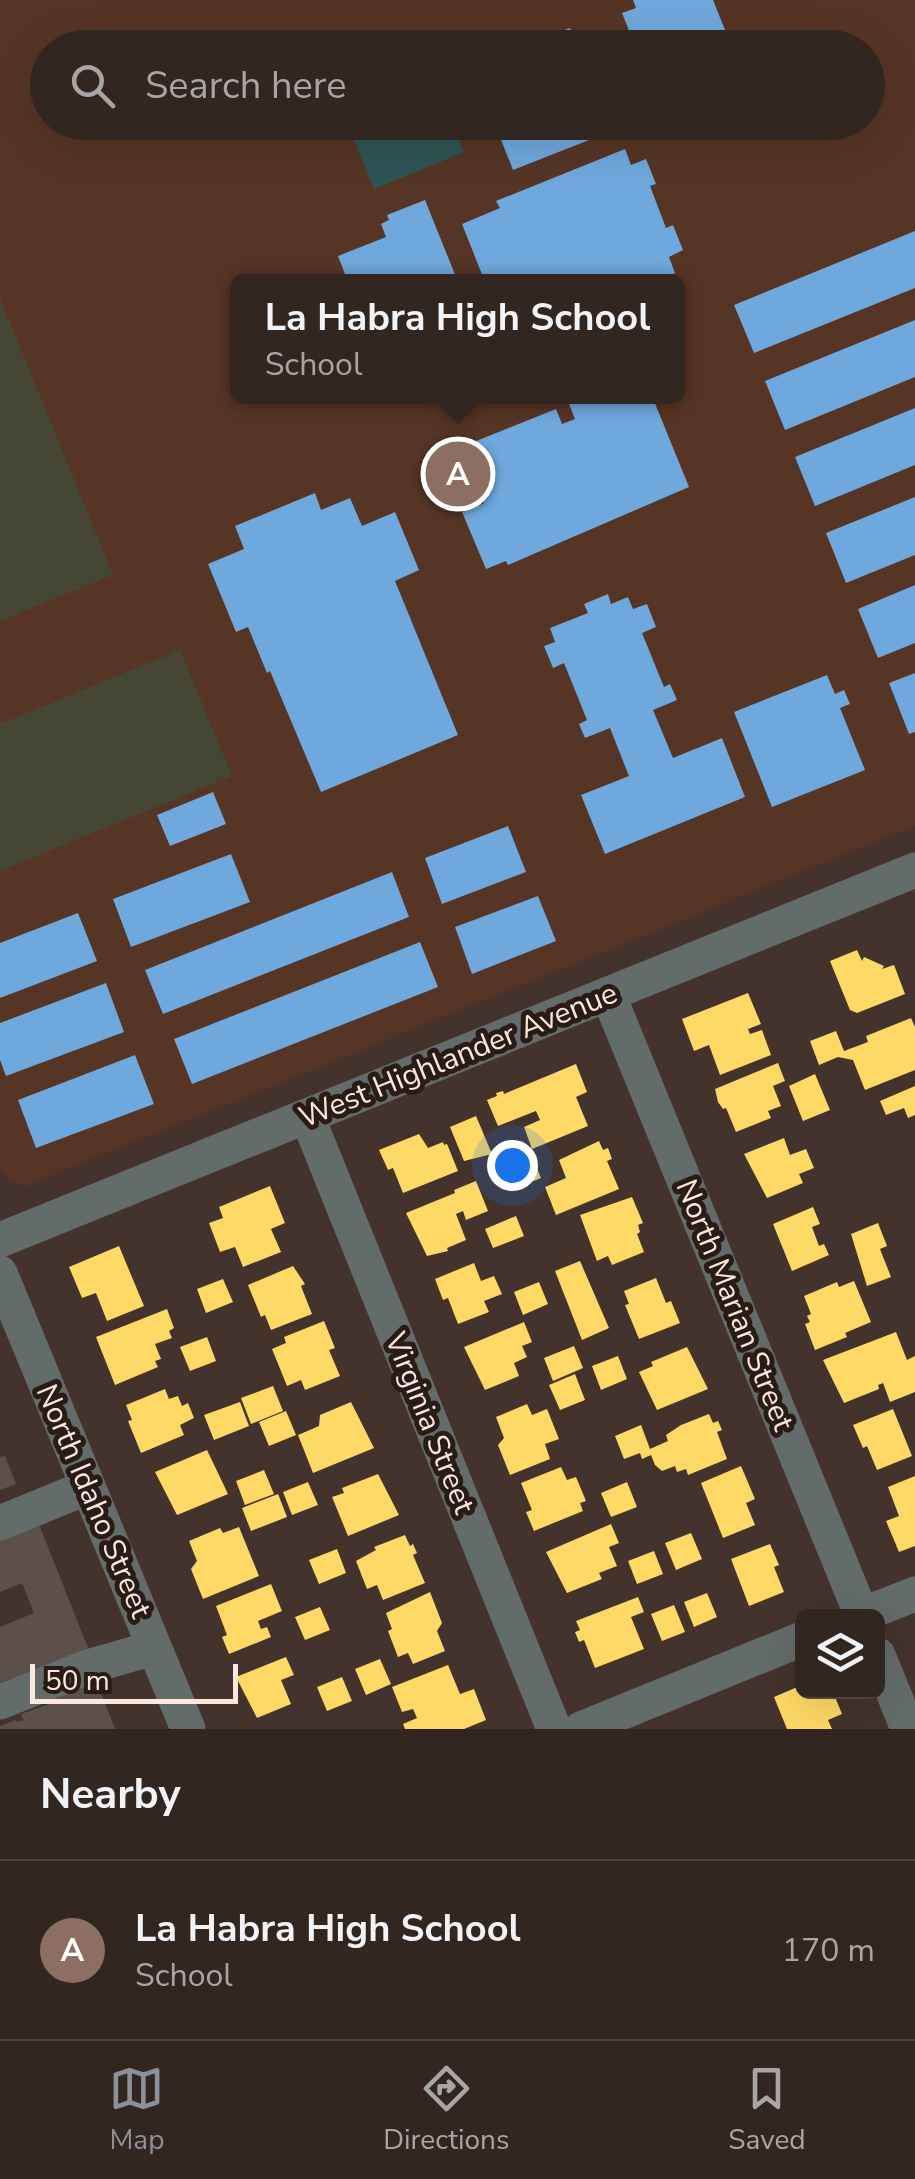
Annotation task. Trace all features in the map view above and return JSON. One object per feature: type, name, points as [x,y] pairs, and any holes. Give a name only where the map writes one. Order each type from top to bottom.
[{"type":"street","name":"West Highlander Avenue","points":[[0,1240],[915,870]]},
{"type":"street","name":"North Marian Street","points":[[608,994],[858,1609]]},
{"type":"street","name":"Virginia Street","points":[[306,1116],[554,1729]]},
{"type":"street","name":"North Idaho Street","points":[[0,1274],[13,1342],[88,1487],[188,1729]]},
{"type":"street","points":[[0,1523],[88,1487]]},
{"type":"street","points":[[878,1609],[915,1594]]},
{"type":"street","points":[[580,1729],[795,1642]]},
{"type":"street","points":[[0,1702],[87,1667],[154,1648]]},
{"type":"street","points":[[885,1672],[908,1729]]},
{"type":"shaded area","points":[[0,0],[915,0],[915,826],[26,1186],[9,1182],[0,1166]]},
{"type":"green space","points":[[0,298],[113,575],[0,621]]},
{"type":"green space","points":[[180,650],[232,776],[0,871],[0,724]]},
{"type":"water","points":[[354,140],[459,140],[464,152],[374,189]]},
{"type":"building: Homes","points":[[857,950],[862,961],[864,957],[884,966],[882,969],[894,965],[905,994],[857,1013],[850,1010],[830,961]]},
{"type":"building: Homes","points":[[748,993],[761,1024],[748,1029],[750,1034],[762,1030],[771,1055],[720,1075],[709,1045],[694,1051],[682,1019]]},
{"type":"building: Homes","points":[[911,1018],[915,1027],[915,1070],[865,1090],[853,1060],[838,1057],[819,1065],[810,1041],[836,1031],[844,1051],[868,1042],[866,1036]]},
{"type":"building: Homes","points":[[778,1063],[785,1081],[773,1086],[781,1106],[768,1111],[771,1118],[736,1132],[726,1108],[718,1102],[715,1089]]},
{"type":"building: Homes","points":[[576,1064],[587,1092],[576,1097],[588,1126],[532,1149],[524,1127],[540,1120],[536,1111],[498,1126],[487,1100],[496,1093],[504,1094]]},
{"type":"building: Homes","points":[[815,1074],[830,1110],[803,1121],[789,1086]]},
{"type":"building: Homes","points":[[915,1086],[915,1115],[908,1118],[904,1108],[886,1115],[880,1101]]},
{"type":"building: Homes","points":[[476,1116],[492,1154],[464,1161],[450,1127]]},
{"type":"building: Homes","points":[[419,1134],[428,1148],[447,1144],[458,1171],[403,1193],[393,1168],[388,1170],[379,1150]]},
{"type":"building: Homes","points":[[784,1138],[790,1155],[806,1149],[814,1168],[799,1174],[803,1183],[767,1198],[744,1154]]},
{"type":"building: Homes","points":[[599,1141],[603,1150],[608,1148],[612,1159],[607,1161],[619,1189],[556,1215],[545,1187],[566,1178],[559,1160]]},
{"type":"building: Homes","points":[[531,1154],[541,1178],[514,1189],[504,1165]]},
{"type":"building: Homes","points":[[476,1181],[488,1211],[466,1220],[463,1211],[456,1214],[466,1240],[447,1248],[448,1251],[427,1256],[406,1213]]},
{"type":"building: Homes","points":[[270,1186],[285,1223],[271,1229],[281,1252],[243,1267],[235,1247],[220,1252],[209,1223],[223,1218],[219,1207]]},
{"type":"building: Homes","points":[[632,1197],[643,1223],[638,1225],[637,1234],[644,1252],[612,1265],[608,1256],[597,1261],[580,1215]]},
{"type":"building: Homes","points":[[813,1207],[820,1224],[812,1227],[819,1246],[824,1244],[829,1255],[792,1271],[773,1224]]},
{"type":"building: Homes","points":[[516,1216],[524,1236],[493,1248],[485,1229]]},
{"type":"building: Homes","points":[[878,1223],[887,1246],[880,1249],[891,1277],[867,1286],[851,1234]]},
{"type":"building: Homes","points":[[119,1246],[144,1306],[107,1321],[96,1293],[82,1298],[69,1267]]},
{"type":"building: Homes","points":[[580,1261],[609,1328],[582,1340],[555,1271]]},
{"type":"building: Homes","points":[[474,1263],[481,1281],[494,1276],[502,1294],[484,1301],[489,1312],[458,1324],[435,1279]]},
{"type":"building: Homes","points":[[293,1266],[305,1284],[301,1286],[312,1314],[271,1330],[248,1285]]},
{"type":"building: Homes","points":[[656,1278],[680,1323],[639,1339],[625,1305],[629,1304],[624,1291]]},
{"type":"building: Homes","points":[[223,1279],[233,1302],[206,1313],[197,1289]]},
{"type":"building: Homes","points":[[854,1281],[871,1322],[815,1350],[805,1324],[810,1322],[807,1316],[811,1314],[804,1296],[837,1282],[839,1287]]},
{"type":"building: Homes","points":[[539,1282],[548,1304],[523,1315],[514,1292]]},
{"type":"building: Homes","points":[[167,1309],[174,1328],[169,1331],[172,1338],[155,1344],[161,1359],[155,1361],[158,1367],[115,1385],[96,1337]]},
{"type":"building: Homes","points":[[324,1321],[335,1348],[329,1350],[340,1376],[305,1390],[301,1380],[287,1386],[272,1349],[286,1343],[284,1337]]},
{"type":"building: Homes","points":[[524,1322],[532,1342],[522,1346],[527,1357],[514,1363],[519,1376],[485,1390],[464,1347]]},
{"type":"building: Homes","points":[[896,1332],[907,1360],[915,1356],[915,1392],[890,1402],[883,1383],[878,1385],[879,1389],[844,1403],[823,1360]]},
{"type":"building: Homes","points":[[207,1337],[216,1361],[190,1371],[180,1347]]},
{"type":"building: Homes","points":[[574,1346],[583,1368],[553,1381],[544,1358]]},
{"type":"building: Homes","points":[[687,1347],[708,1389],[657,1410],[639,1372],[653,1366],[651,1362]]},
{"type":"building: Homes","points":[[618,1356],[627,1379],[601,1390],[592,1366]]},
{"type":"building: Homes","points":[[575,1374],[585,1400],[560,1410],[549,1385]]},
{"type":"building: Homes","points":[[273,1386],[283,1411],[251,1424],[241,1398]]},
{"type":"building: Homes","points":[[165,1389],[169,1399],[178,1396],[182,1406],[188,1403],[194,1418],[180,1425],[184,1435],[141,1453],[126,1405]]},
{"type":"building: Homes","points":[[240,1402],[249,1426],[214,1440],[204,1415]]},
{"type":"building: Homes","points":[[351,1402],[374,1448],[313,1473],[298,1435],[319,1426],[320,1415]]},
{"type":"building: Homes","points":[[527,1404],[532,1415],[547,1409],[559,1439],[545,1444],[550,1459],[510,1475],[498,1445],[504,1438],[496,1417]]},
{"type":"building: Homes","points":[[893,1409],[912,1456],[877,1470],[853,1425]]},
{"type":"building: Homes","points":[[286,1411],[296,1435],[269,1446],[259,1422]]},
{"type":"building: Homes","points":[[709,1414],[722,1430],[717,1432],[727,1459],[688,1475],[686,1469],[677,1472],[675,1466],[662,1471],[651,1455],[642,1459],[640,1453],[624,1459],[615,1436],[641,1425],[650,1449],[668,1441],[666,1435],[681,1425]]},
{"type":"building: Homes","points":[[207,1450],[228,1494],[177,1515],[155,1472]]},
{"type":"building: Homes","points":[[741,1466],[755,1499],[746,1503],[755,1525],[723,1538],[701,1483]]},
{"type":"building: Homes","points":[[561,1467],[567,1480],[576,1477],[586,1501],[580,1503],[583,1511],[534,1531],[526,1512],[532,1510],[521,1483]]},
{"type":"building: Homes","points":[[264,1470],[274,1494],[245,1505],[236,1481]]},
{"type":"building: Homes","points":[[378,1474],[399,1515],[348,1536],[332,1497],[344,1493],[342,1488]]},
{"type":"building: Homes","points":[[915,1476],[915,1546],[899,1552],[886,1521],[899,1516],[888,1487]]},
{"type":"building: Homes","points":[[308,1482],[318,1505],[292,1515],[283,1492]]},
{"type":"building: Homes","points":[[627,1482],[637,1507],[611,1517],[601,1493]]},
{"type":"building: Homes","points":[[278,1494],[287,1517],[251,1531],[242,1508]]},
{"type":"building: Homes","points":[[611,1524],[619,1543],[609,1547],[617,1566],[599,1573],[602,1579],[567,1593],[546,1552]]},
{"type":"building: Homes","points":[[239,1527],[259,1576],[203,1599],[191,1569],[197,1561],[189,1541],[220,1528],[223,1533]]},
{"type":"building: Homes","points":[[691,1533],[702,1559],[676,1570],[665,1543]]},
{"type":"building: Homes","points":[[405,1535],[417,1553],[413,1555],[425,1583],[383,1600],[377,1585],[367,1589],[356,1561],[376,1550],[374,1547]]},
{"type":"building: Homes","points":[[770,1544],[784,1592],[749,1606],[731,1559]]},
{"type":"building: Homes","points":[[337,1549],[346,1573],[319,1584],[309,1560]]},
{"type":"building: Homes","points":[[654,1551],[663,1574],[637,1584],[628,1561]]},
{"type":"building: Homes","points":[[271,1584],[282,1611],[258,1621],[261,1629],[267,1627],[271,1637],[229,1654],[222,1637],[227,1635],[216,1606]]},
{"type":"building: Homes","points":[[430,1592],[442,1623],[437,1631],[445,1651],[413,1664],[408,1653],[398,1657],[386,1613]]},
{"type":"building: Homes","points":[[707,1593],[717,1617],[694,1627],[684,1602]]},
{"type":"building: Homes","points":[[638,1597],[644,1612],[631,1617],[644,1649],[595,1668],[584,1640],[579,1642],[576,1621]]},
{"type":"building: Homes","points":[[674,1605],[685,1632],[662,1641],[651,1614]]},
{"type":"building: Homes","points":[[320,1607],[330,1630],[305,1640],[295,1617]]},
{"type":"building: Homes","points":[[286,1657],[294,1675],[281,1680],[291,1704],[257,1718],[236,1677]]},
{"type":"building: Homes","points":[[380,1659],[391,1684],[366,1695],[355,1669]]},
{"type":"building: Homes","points":[[448,1665],[460,1694],[474,1689],[486,1720],[464,1729],[405,1729],[403,1724],[417,1718],[413,1709],[402,1712],[392,1687]]},
{"type":"building: Homes","points":[[342,1677],[352,1701],[327,1711],[317,1687]]},
{"type":"building: Homes","points":[[795,1688],[795,1699],[836,1699],[842,1714],[828,1720],[832,1729],[787,1729],[774,1697]]},
{"type":"building: Schools","points":[[633,0],[713,0],[725,30],[629,30],[622,13],[636,8]]},
{"type":"building: Schools","points":[[501,140],[589,140],[513,170]]},
{"type":"building: Schools","points":[[625,149],[631,165],[646,159],[656,184],[650,186],[666,228],[673,225],[683,250],[669,257],[673,274],[482,274],[462,224],[500,208],[496,201]]},
{"type":"building: Schools","points":[[425,200],[455,274],[345,274],[338,256],[386,237],[381,224],[389,220],[387,215]]},
{"type":"building: Schools","points":[[915,231],[915,288],[754,353],[734,305]]},
{"type":"building: Schools","points":[[915,320],[915,377],[785,430],[765,381]]},
{"type":"building: Schools","points":[[569,404],[655,404],[689,487],[508,565],[506,561],[486,569],[462,512],[484,503],[461,447],[556,409],[562,424],[575,419]]},
{"type":"building: Schools","points":[[915,408],[915,465],[815,506],[795,457]]},
{"type":"building: Schools","points":[[315,493],[321,510],[350,498],[362,526],[395,512],[419,570],[395,581],[458,735],[321,792],[270,671],[267,673],[248,627],[236,632],[208,564],[244,549],[235,526]]},
{"type":"building: Schools","points":[[915,497],[915,555],[846,583],[826,533]]},
{"type":"building: Schools","points":[[915,585],[915,643],[878,658],[858,609]]},
{"type":"building: Schools","points":[[608,594],[611,604],[628,597],[633,609],[647,604],[656,627],[642,633],[664,687],[670,684],[677,700],[653,710],[673,758],[722,738],[745,797],[605,854],[581,795],[629,776],[610,728],[585,738],[579,724],[587,720],[564,663],[553,668],[544,646],[555,642],[550,628],[588,613],[584,604]]},
{"type":"building: Schools","points":[[915,673],[915,732],[909,734],[889,683]]},
{"type":"building: Schools","points":[[827,675],[835,694],[844,690],[850,704],[840,708],[865,770],[772,807],[734,712]]},
{"type":"building: Schools","points":[[213,792],[226,824],[170,846],[157,815]]},
{"type":"building: Schools","points":[[508,826],[526,872],[442,904],[425,858]]},
{"type":"building: Schools","points":[[231,854],[250,902],[131,947],[113,899]]},
{"type":"building: Schools","points":[[392,872],[409,917],[163,1014],[145,970]]},
{"type":"building: Schools","points":[[538,896],[556,941],[472,974],[455,927]]},
{"type":"building: Schools","points":[[78,913],[97,961],[0,998],[0,943]]},
{"type":"building: Schools","points":[[420,942],[438,987],[192,1084],[174,1039]]},
{"type":"building: Schools","points":[[106,983],[124,1032],[6,1076],[0,1060],[0,1023]]},
{"type":"building: Schools","points":[[135,1055],[154,1104],[36,1148],[18,1100]]},
{"type":"building: Other","points":[[5,1456],[16,1484],[0,1490],[0,1457]]},
{"type":"building: Other","points":[[38,1522],[88,1648],[0,1683],[0,1627],[34,1613],[22,1583],[0,1592],[0,1537]]},
{"type":"building: Other","points":[[88,1678],[95,1695],[101,1693],[115,1729],[0,1729],[15,1720],[24,1720],[21,1714],[55,1702],[51,1692]]},
{"type":"place","name":"La Habra High School","points":[[458,474]]}]
